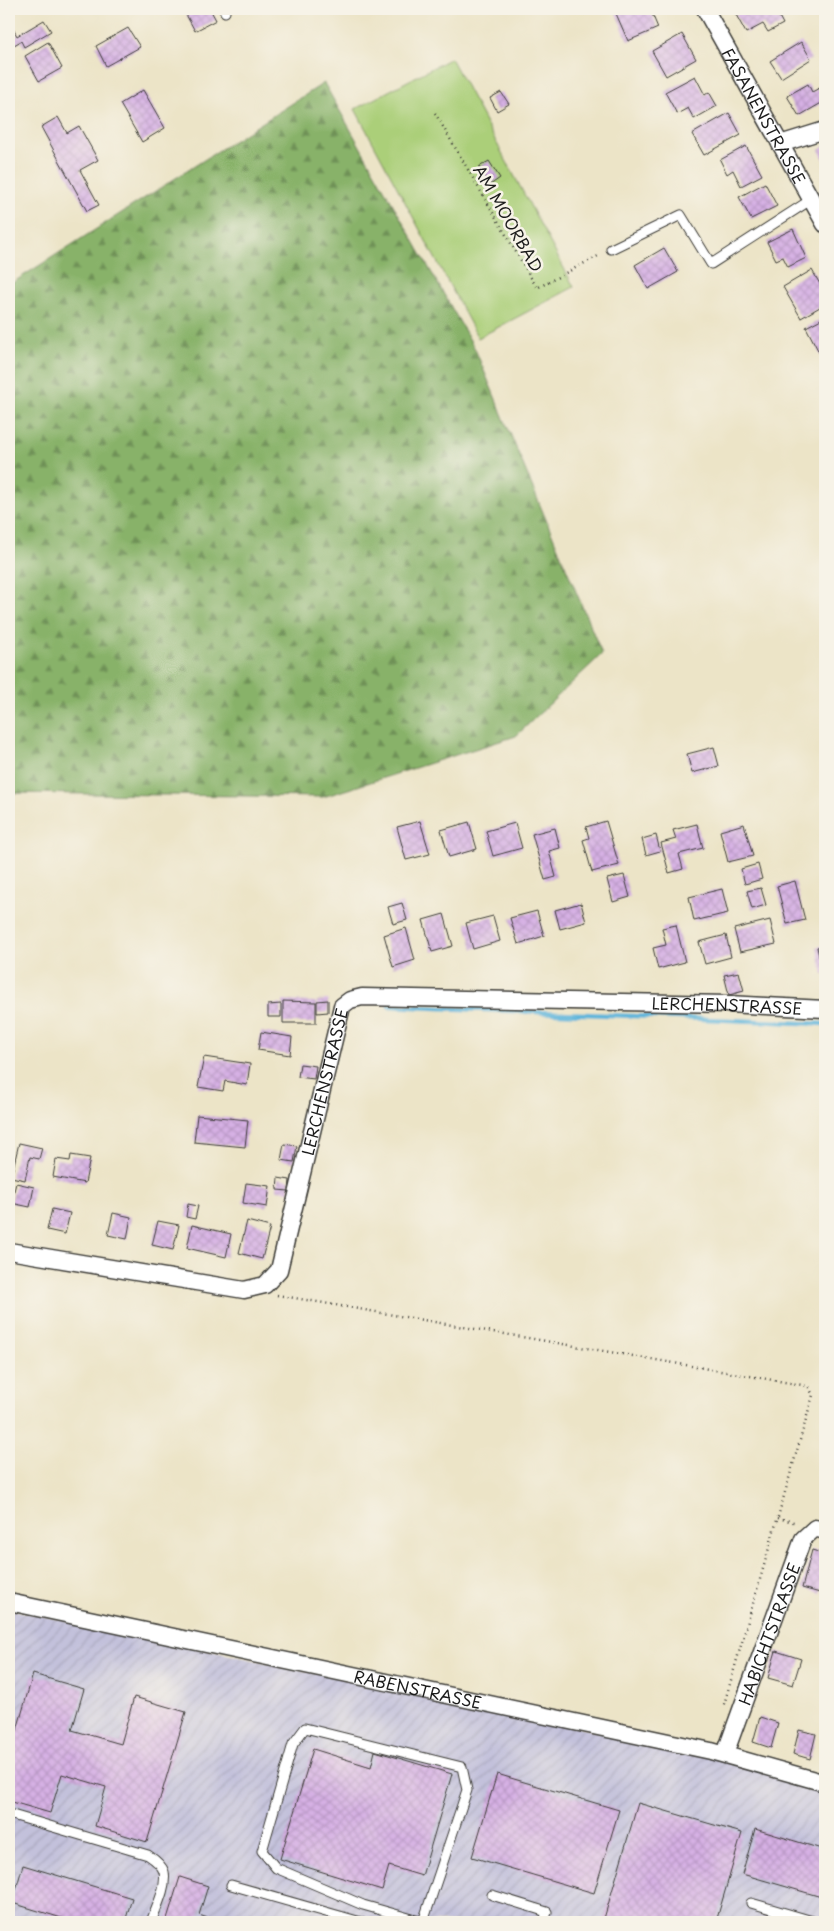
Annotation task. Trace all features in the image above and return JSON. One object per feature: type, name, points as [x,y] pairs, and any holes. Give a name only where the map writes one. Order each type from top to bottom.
[{"type":"street","name":"FASANENSTRASSE","points":[[705,9],[825,224]]},
{"type":"street","points":[[780,144],[825,130]]},
{"type":"street","name":"LERCHENSTRASSE","points":[[9,1252],[244,1290],[265,1285],[279,1270],[342,1006],[350,1000],[362,997],[728,1004],[825,1009]]},
{"type":"street","name":"HABICHTSTRASSE","points":[[725,1754],[803,1539],[815,1528],[825,1531]]},
{"type":"street","name":"RABENSTRASSE","points":[[9,1602],[725,1754],[825,1783]]},
{"type":"lane","points":[[611,250],[681,215],[711,264],[812,200]]},
{"type":"lane","points":[[305,1728],[462,1767],[467,1790],[423,1922],[363,1905],[276,1868],[262,1851],[293,1744],[305,1728]]},
{"type":"lane","points":[[9,1814],[148,1855],[158,1862],[164,1872],[163,1886],[151,1922]]},
{"type":"lane","points":[[231,1885],[361,1922]]},
{"type":"lane","points":[[492,1895],[547,1912],[544,1922]]},
{"type":"lane","points":[[751,1903],[816,1922]]},
{"type":"path","name":"AM MOORBAD","points":[[435,113],[537,288],[611,250]]},
{"type":"path","points":[[273,1294],[808,1386],[813,1395],[722,1713]]},
{"type":"shaded area","points":[[9,1609],[725,1758],[825,1788],[825,1922],[9,1922]]},
{"type":"green space","points":[[451,58],[574,287],[478,338],[355,109]]},
{"type":"green space","points":[[324,83],[475,349],[602,654],[516,736],[323,797],[9,793],[9,285]]},
{"type":"building","points":[[183,9],[210,9],[216,20],[195,31]]},
{"type":"building","points":[[614,9],[650,9],[658,28],[628,41]]},
{"type":"building","points":[[743,9],[775,9],[783,24],[768,32],[763,24],[746,33],[735,13]]},
{"type":"building","points":[[44,20],[51,31],[24,47],[21,41],[9,48],[9,26],[11,25],[17,36]]},
{"type":"building","points":[[128,28],[140,47],[106,66],[96,46]]},
{"type":"building","points":[[682,34],[696,59],[666,76],[652,51]]},
{"type":"building","points":[[48,42],[62,68],[39,81],[25,56]]},
{"type":"building","points":[[801,42],[811,59],[781,78],[770,61]]},
{"type":"building","points":[[695,76],[705,95],[709,92],[717,106],[694,119],[688,108],[677,114],[665,92]]},
{"type":"building","points":[[808,84],[812,92],[825,85],[825,101],[799,116],[787,96]]},
{"type":"building","points":[[143,90],[165,128],[142,142],[120,104]]},
{"type":"building","points":[[501,92],[509,104],[497,111],[490,98]]},
{"type":"building","points":[[729,113],[741,135],[704,155],[692,134]]},
{"type":"building","points":[[58,117],[67,133],[79,126],[98,160],[80,170],[99,205],[87,211],[41,127]]},
{"type":"building","points":[[746,146],[762,175],[741,186],[733,170],[727,174],[720,160]]},
{"type":"building","points":[[825,146],[825,161],[819,150]]},
{"type":"building","points":[[489,161],[500,178],[490,185],[479,167]]},
{"type":"building","points":[[765,183],[777,206],[751,219],[739,197]]},
{"type":"building","points":[[793,229],[806,258],[788,267],[783,257],[776,260],[767,242]]},
{"type":"building","points":[[664,248],[678,272],[648,289],[635,265]]},
{"type":"building","points":[[812,270],[825,293],[825,304],[801,318],[783,287]]},
{"type":"building","points":[[825,317],[825,356],[822,358],[806,327]]},
{"type":"building","points":[[714,747],[719,766],[692,773],[687,754]]},
{"type":"building","points":[[420,821],[430,854],[406,860],[397,827]]},
{"type":"building","points":[[606,821],[619,865],[592,872],[583,840],[589,838],[586,827]]},
{"type":"building","points":[[469,822],[477,849],[449,857],[441,830]]},
{"type":"building","points":[[515,823],[522,848],[493,856],[486,831]]},
{"type":"building","points":[[697,824],[703,848],[679,854],[683,869],[669,873],[661,843],[676,839],[673,830]]},
{"type":"building","points":[[744,824],[753,856],[728,862],[720,831]]},
{"type":"building","points":[[555,828],[560,848],[549,851],[556,877],[545,880],[532,834]]},
{"type":"building","points":[[656,835],[660,851],[646,855],[642,839]]},
{"type":"building","points":[[758,864],[762,879],[745,884],[741,869]]},
{"type":"building","points":[[624,875],[630,897],[613,902],[607,879]]},
{"type":"building","points":[[795,881],[805,920],[787,924],[777,886]]},
{"type":"building","points":[[761,888],[766,905],[752,909],[747,891]]},
{"type":"building","points":[[722,889],[728,913],[694,921],[689,897]]},
{"type":"building","points":[[402,903],[407,920],[393,924],[388,907]]},
{"type":"building","points":[[581,903],[586,922],[560,929],[555,910]]},
{"type":"building","points":[[537,911],[544,936],[518,944],[510,918]]},
{"type":"building","points":[[444,914],[453,946],[432,952],[423,920]]},
{"type":"building","points":[[493,916],[500,941],[473,949],[466,923]]},
{"type":"building","points":[[770,920],[776,944],[740,952],[734,929]]},
{"type":"building","points":[[676,925],[685,962],[658,969],[653,948],[666,945],[662,928]]},
{"type":"building","points":[[406,928],[415,960],[393,967],[384,935]]},
{"type":"building","points":[[726,935],[731,957],[705,964],[699,942]]},
{"type":"building","points":[[825,945],[825,974],[823,974],[817,947]]},
{"type":"building","points":[[739,972],[744,991],[729,995],[724,975]]},
{"type":"building","points":[[328,1000],[328,1012],[317,1013],[317,1001]]},
{"type":"building","points":[[283,1001],[316,1002],[316,1023],[283,1023]]},
{"type":"building","points":[[281,1004],[281,1017],[268,1017],[268,1005]]},
{"type":"building","points":[[261,1032],[292,1037],[290,1055],[258,1050]]},
{"type":"building","points":[[204,1057],[250,1064],[247,1085],[225,1081],[223,1091],[198,1087]]},
{"type":"building","points":[[300,1064],[316,1066],[314,1079],[298,1077]]},
{"type":"building","points":[[197,1115],[248,1120],[245,1147],[194,1142]]},
{"type":"building","points":[[19,1143],[42,1148],[39,1159],[30,1157],[25,1180],[11,1177]]},
{"type":"building","points":[[284,1144],[297,1146],[294,1162],[281,1160]]},
{"type":"building","points":[[71,1155],[90,1158],[85,1183],[53,1177],[56,1159],[70,1161]]},
{"type":"building","points":[[278,1178],[290,1180],[289,1191],[277,1190]]},
{"type":"building","points":[[16,1183],[34,1187],[30,1207],[11,1203]]},
{"type":"building","points":[[246,1183],[270,1186],[267,1207],[243,1203]]},
{"type":"building","points":[[188,1204],[198,1206],[195,1219],[186,1217]]},
{"type":"building","points":[[52,1209],[70,1213],[65,1234],[47,1230]]},
{"type":"building","points":[[113,1213],[131,1217],[127,1239],[108,1235]]},
{"type":"building","points":[[158,1221],[179,1225],[173,1250],[152,1245]]},
{"type":"building","points":[[247,1221],[270,1227],[262,1259],[239,1253]]},
{"type":"building","points":[[192,1225],[231,1234],[226,1257],[187,1248]]},
{"type":"building","points":[[812,1550],[825,1554],[825,1573],[820,1593],[802,1588]]},
{"type":"building","points":[[776,1651],[801,1659],[793,1685],[768,1678]]},
{"type":"building","points":[[33,1674],[84,1689],[72,1730],[121,1744],[134,1697],[186,1712],[147,1842],[95,1826],[106,1787],[62,1774],[50,1813],[9,1801],[9,1758]]},
{"type":"building","points":[[760,1717],[778,1723],[771,1748],[753,1742]]},
{"type":"building","points":[[799,1730],[816,1734],[810,1759],[793,1754]]},
{"type":"building","points":[[313,1749],[371,1767],[375,1751],[452,1774],[422,1876],[389,1866],[382,1890],[280,1859]]},
{"type":"building","points":[[497,1774],[619,1810],[594,1893],[472,1857]]},
{"type":"building","points":[[638,1803],[742,1833],[716,1922],[603,1922]]},
{"type":"building","points":[[755,1829],[825,1850],[825,1898],[742,1874]]},
{"type":"building","points":[[23,1865],[132,1898],[125,1922],[75,1922],[12,1903]]},
{"type":"building","points":[[180,1877],[208,1886],[199,1915],[219,1922],[166,1922]]},
{"type":"waterway","points":[[389,1006],[825,1024]]}]
